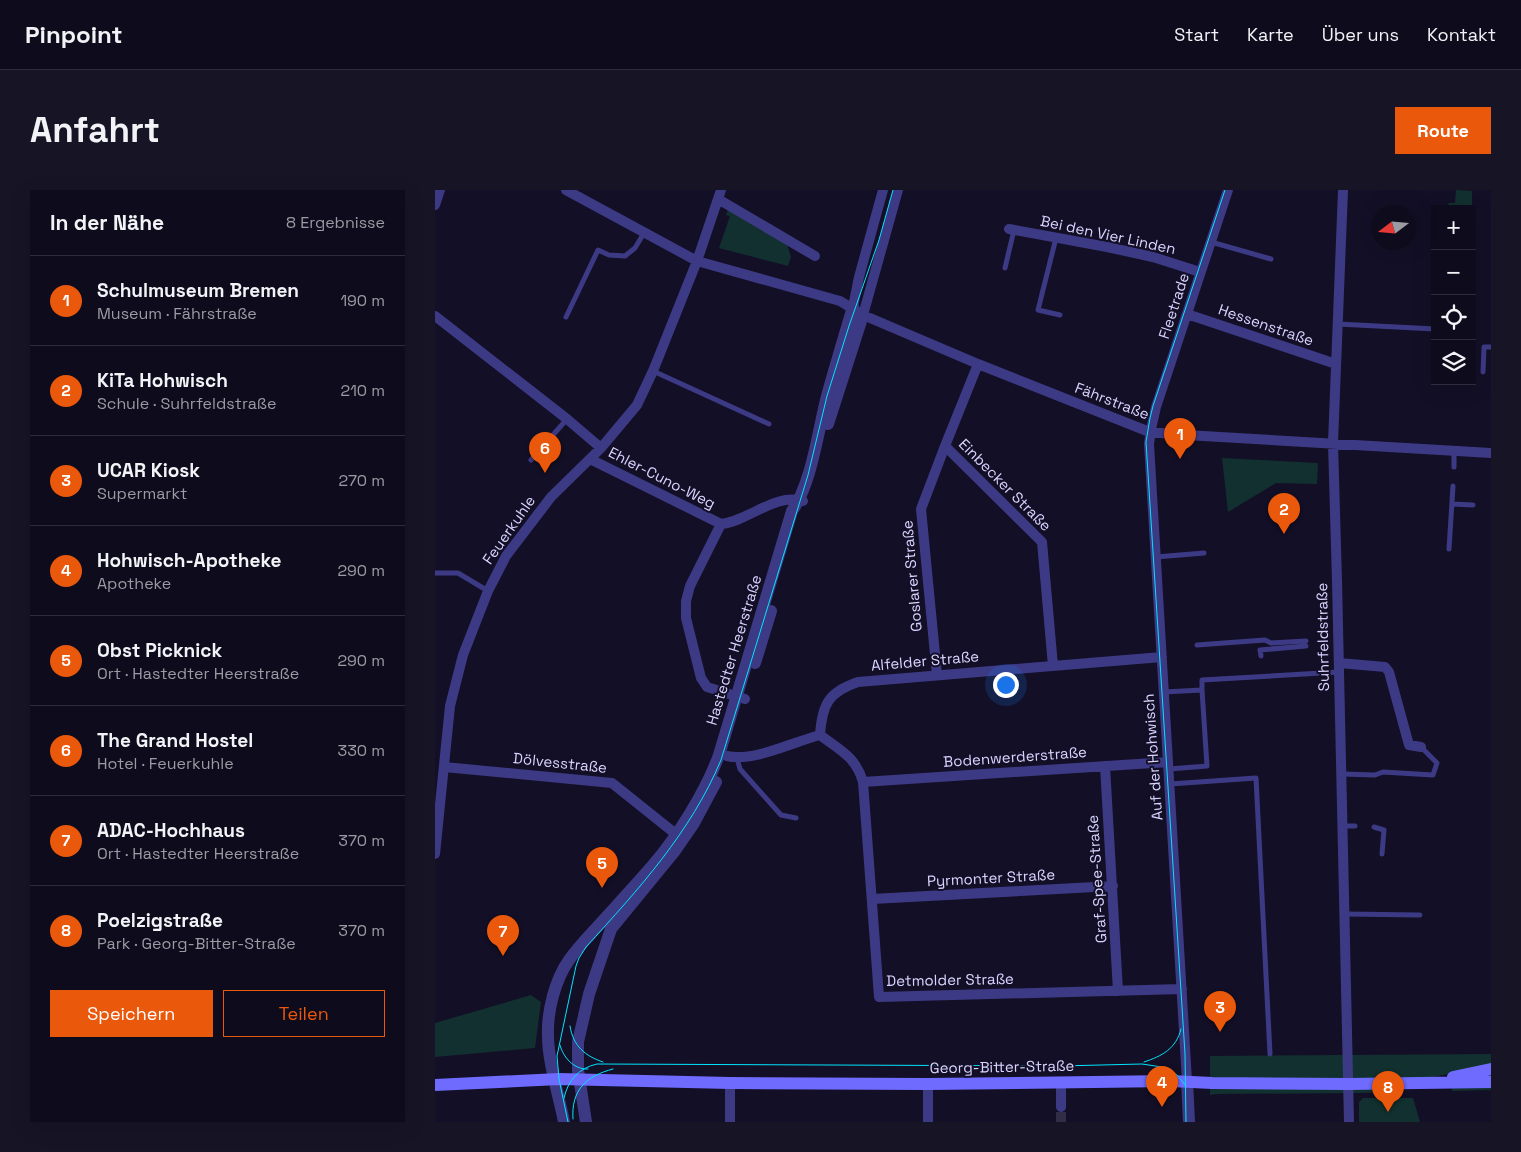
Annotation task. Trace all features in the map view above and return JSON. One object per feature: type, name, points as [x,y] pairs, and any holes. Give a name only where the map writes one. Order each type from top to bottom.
[{"type":"main road","name":"Georg-Bitter-Straße","points":[[1426,1083],[1491,1069]]},
{"type":"main road","name":"Georg-Bitter-Straße","points":[[435,1085],[555,1080],[929,1084],[1187,1081],[1349,1084],[1491,1082]]},
{"type":"street","points":[[435,205],[439,190]]},
{"type":"street","name":"Fährstraße","points":[[566,190],[697,261],[840,301],[978,364],[1150,431],[1169,434],[1491,453]]},
{"type":"street","name":"Hastedter Heerstraße","points":[[859,311],[859,277],[883,190]]},
{"type":"street","name":"Hastedter Heerstraße","points":[[586,1122],[579,1080],[578,1042],[589,994],[611,929],[665,865],[713,772],[741,697],[898,190]]},
{"type":"street","name":"Fleetrade","points":[[1150,431],[1155,407],[1228,190]]},
{"type":"street","name":"Suhrfeldstraße","points":[[1343,190],[1333,443],[1349,1122]]},
{"type":"street","points":[[719,194],[815,256]]},
{"type":"street","name":"Feuerkuhle","points":[[435,854],[450,706],[463,655],[488,591],[506,556],[551,497],[601,448],[637,405],[653,371],[697,261],[719,194]]},
{"type":"street","name":"Bei den Vier Linden","points":[[1012,230],[1153,258],[1200,272]]},
{"type":"street","name":"Hessenstraße","points":[[1187,314],[1336,364]]},
{"type":"street","points":[[435,316],[567,419],[601,448]]},
{"type":"street","name":"Goslarer Straße","points":[[937,675],[921,509],[978,364]]},
{"type":"street","name":"Auf der Hohwisch","points":[[1150,431],[1149,456],[1187,1081]]},
{"type":"street","name":"Einbecker Straße","points":[[945,446],[1042,542],[1053,666]]},
{"type":"street","name":"Ehler-Cuno-Weg","points":[[590,459],[721,524]]},
{"type":"street","points":[[741,697],[707,687],[701,678],[686,618],[686,601],[690,586],[721,524],[732,523],[778,502],[789,499],[802,501]]},
{"type":"street","name":"Alfelder Straße","points":[[820,735],[821,716],[831,696],[845,686],[858,682],[1162,657]]},
{"type":"street","points":[[1339,668],[1385,666],[1389,672],[1409,745],[1421,747]]},
{"type":"street","name":"Hastedter Heerstraße","points":[[564,1122],[548,1035],[553,995],[562,973],[569,960],[588,936],[679,837],[713,789],[732,757],[741,697]]},
{"type":"street","points":[[732,757],[751,757],[820,735]]},
{"type":"street","name":"Detmolder Straße","points":[[820,735],[849,756],[860,771],[863,782],[879,997],[1182,989]]},
{"type":"street","name":"Bodenwerderstraße","points":[[863,782],[1105,766],[1169,766]]},
{"type":"street","name":"Graf-Spee-Straße","points":[[1105,766],[1118,991]]},
{"type":"street","name":"Dölvesstraße","points":[[444,767],[612,783],[679,837]]},
{"type":"street","name":"Pyrmonter Straße","points":[[872,899],[1113,886]]},
{"type":"street","points":[[1187,1081],[1189,1122]]},
{"type":"street","points":[[1061,1082],[1061,1107]]},
{"type":"street","points":[[730,1083],[730,1122]]},
{"type":"street","points":[[929,1084],[929,1122]]},
{"type":"lane","points":[[1005,268],[1012,230]]},
{"type":"lane","points":[[566,317],[598,250],[609,255],[625,256],[635,248],[644,233]]},
{"type":"lane","points":[[1057,238],[1038,310],[1060,315]]},
{"type":"lane","points":[[1211,242],[1271,259]]},
{"type":"lane","points":[[1338,324],[1431,329]]},
{"type":"lane","points":[[1483,372],[1484,347],[1491,347]]},
{"type":"lane","points":[[653,371],[769,424]]},
{"type":"lane","points":[[531,460],[567,419]]},
{"type":"lane","points":[[1454,450],[1454,467]]},
{"type":"lane","points":[[1449,549],[1453,486]]},
{"type":"lane","points":[[1453,504],[1473,505]]},
{"type":"lane","points":[[1156,557],[1204,553]]},
{"type":"lane","points":[[435,573],[458,573],[488,591]]},
{"type":"lane","points":[[1197,645],[1265,640],[1271,643],[1306,643],[1260,650],[1261,656]]},
{"type":"lane","points":[[1169,766],[1207,766],[1202,680],[1339,668]]},
{"type":"lane","points":[[1164,692],[1202,690]]},
{"type":"lane","points":[[1341,774],[1375,775],[1383,772],[1433,775],[1437,762],[1421,747]]},
{"type":"lane","points":[[732,757],[740,769],[781,815],[796,818]]},
{"type":"lane","points":[[1170,784],[1256,778],[1270,1054]]},
{"type":"lane","points":[[1342,826],[1355,826]]},
{"type":"lane","points":[[1374,827],[1384,830],[1383,854]]},
{"type":"lane","points":[[1345,914],[1420,915]]},
{"type":"green space","points":[[1456,190],[1472,191],[1472,205],[1448,205],[1449,203],[1455,203]]},
{"type":"green space","points":[[729,207],[787,244],[791,257],[788,266],[719,248],[730,216],[726,215]]},
{"type":"green space","points":[[1222,458],[1318,463],[1317,484],[1276,483],[1228,512]]},
{"type":"green space","points":[[531,995],[541,1002],[535,1048],[435,1057],[435,1023]]},
{"type":"green space","points":[[1491,1054],[1491,1090],[1452,1091],[1453,1073],[1402,1080],[1403,1092],[1210,1095],[1210,1056]]},
{"type":"green space","points":[[1363,1098],[1413,1098],[1420,1122],[1359,1122],[1359,1102]]},
{"type":"tunnel","points":[[1061,1107],[1061,1122]]},
{"type":"tram line","points":[[568,1122],[559,1079],[557,1056],[576,966],[586,947],[644,882],[679,836],[695,812],[721,760],[808,475],[827,396],[879,240],[893,190]]},
{"type":"tram line","points":[[1186,1122],[1185,1054],[1146,442],[1153,406],[1225,190]]},
{"type":"tram line","points":[[570,1026],[577,1045],[591,1057],[603,1062]]},
{"type":"tram line","points":[[1144,1062],[1157,1057],[1172,1047],[1181,1029]]},
{"type":"tram line","points":[[560,1045],[570,1062],[583,1069],[588,1069]]},
{"type":"tram line","points":[[564,1098],[571,1080],[585,1068],[597,1064],[1059,1066],[1142,1064],[1170,1070],[1186,1086]]},
{"type":"tram line","points":[[573,1119],[575,1100],[582,1086],[595,1076],[613,1069]]},
{"type":"place","name":"Schulmuseum Bremen","points":[[1180,459]]},
{"type":"place","name":"The Grand Hostel","points":[[545,473]]},
{"type":"place","name":"KiTa Hohwisch","points":[[1284,534]]},
{"type":"place","name":"Obst Picknick","points":[[602,888]]},
{"type":"place","name":"ADAC-Hochhaus","points":[[503,956]]},
{"type":"place","name":"UCAR Kiosk","points":[[1220,1032]]},
{"type":"place","name":"Hohwisch-Apotheke","points":[[1162,1107]]},
{"type":"place","name":"Poelzigstraße","points":[[1388,1112]]}]
